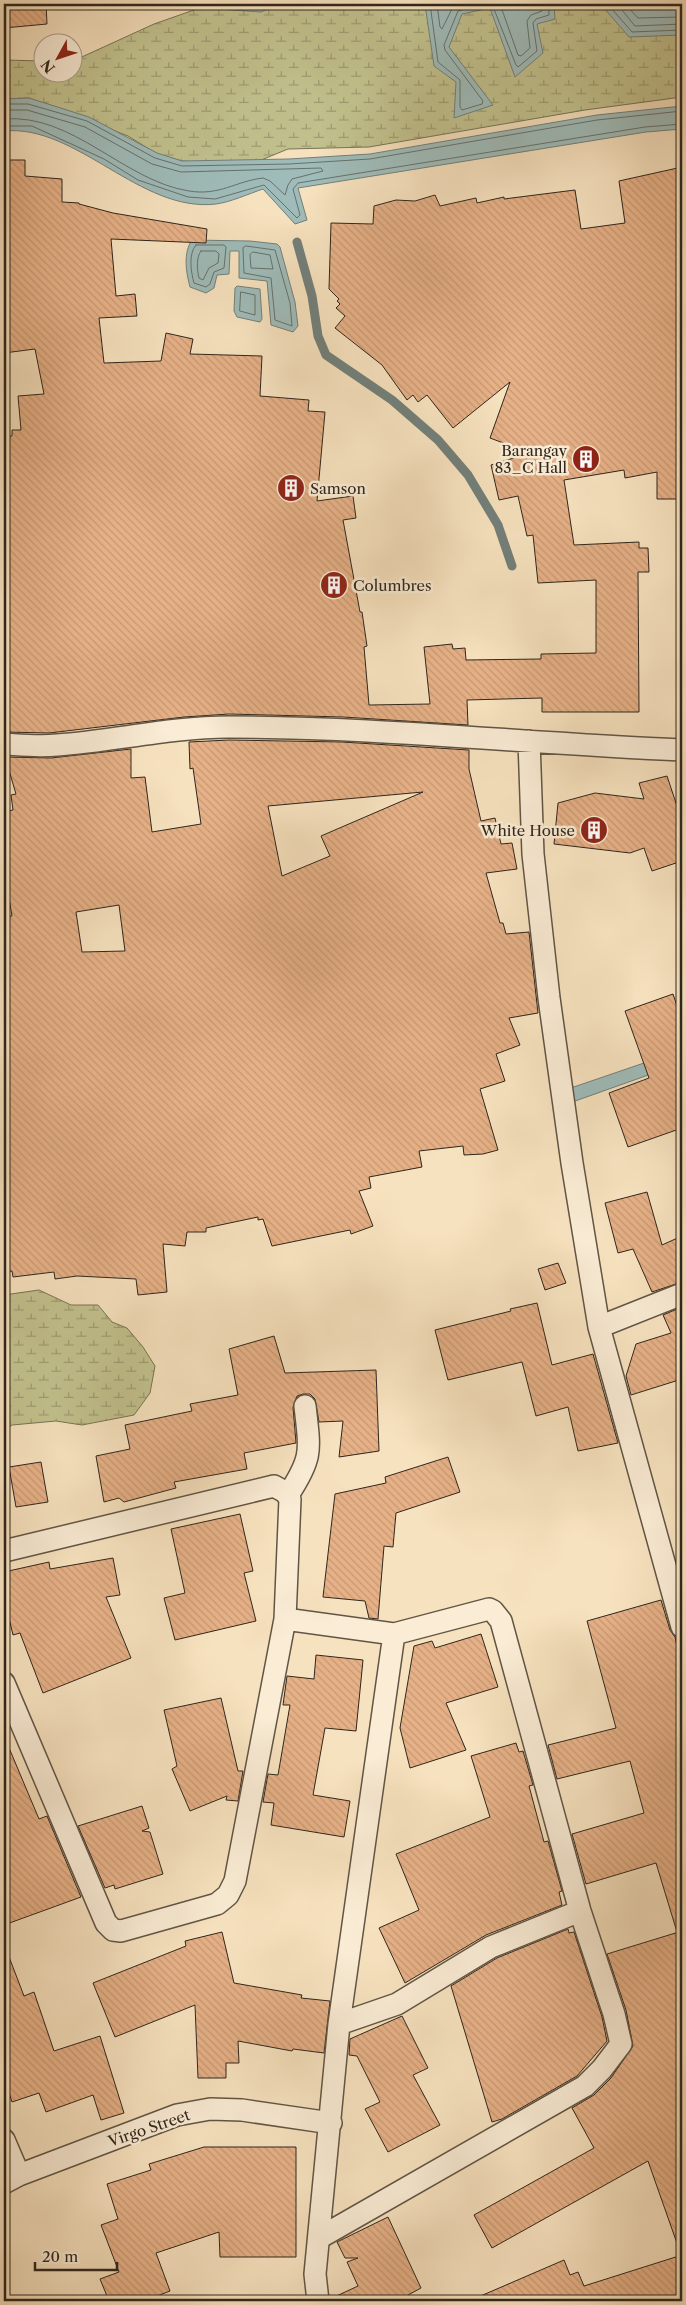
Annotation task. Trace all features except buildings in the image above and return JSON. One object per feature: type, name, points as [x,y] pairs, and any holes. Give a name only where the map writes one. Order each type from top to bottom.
[{"type":"street","points":[[4,744],[55,746],[184,730],[227,727],[312,728],[618,748],[682,750]]},
{"type":"street","points":[[528,741],[533,854],[549,998],[572,1163],[599,1327],[682,1626]]},
{"type":"street","points":[[599,1327],[682,1294]]},
{"type":"street","points":[[288,1495],[303,1472],[308,1458],[310,1444],[305,1406]]},
{"type":"street","points":[[4,1551],[274,1486],[288,1495],[290,1499],[285,1619],[235,1881],[228,1895],[217,1904],[121,1931],[113,1930],[106,1923],[97,1906],[4,1682]]},
{"type":"street","points":[[285,1619],[394,1634],[489,1609],[501,1621],[580,1911],[614,2014],[621,2044],[602,2069],[585,2086],[318,2238]]},
{"type":"street","points":[[318,2301],[315,2274],[339,2024],[394,1634]]},
{"type":"street","points":[[339,2024],[396,2004],[491,1947],[580,1911]]},
{"type":"street","name":"Virgo Street","points":[[11,2179],[177,2115],[210,2109],[242,2110],[331,2123]]},
{"type":"street","points":[[4,2140],[11,2179]]},
{"type":"green space","points":[[90,4],[211,4],[94,9]]},
{"type":"green space","points":[[211,4],[682,4],[682,97],[585,110],[369,147],[288,149],[249,165],[182,161],[157,154],[128,136],[29,98],[4,99],[4,60],[32,61],[32,82],[82,82],[82,57],[154,24]]},
{"type":"green space","points":[[39,1290],[71,1305],[98,1305],[112,1322],[127,1328],[143,1347],[155,1366],[150,1393],[134,1415],[82,1425],[56,1421],[12,1425],[4,1431],[4,1295]]},
{"type":"water","points":[[220,4],[279,4],[261,12],[218,9]]},
{"type":"water","points":[[425,4],[554,4],[555,19],[537,24],[543,53],[515,77],[490,8],[462,14],[449,47],[493,105],[454,118],[456,82],[434,66]]},
{"type":"water","points":[[610,4],[671,4],[682,6],[682,35],[629,37],[603,7]]},
{"type":"water","points":[[29,98],[89,117],[157,153],[182,161],[289,159],[370,154],[597,115],[682,106],[682,129],[646,132],[298,188],[307,220],[295,224],[263,189],[222,203],[188,203],[161,195],[135,183],[83,153],[57,141],[31,132],[4,131],[4,99]]},
{"type":"water","points":[[192,240],[250,241],[277,244],[280,247],[295,302],[298,326],[293,332],[271,325],[267,281],[239,278],[239,251],[230,251],[229,274],[217,275],[214,288],[206,293],[190,287],[186,257]]},
{"type":"water","points":[[237,286],[260,289],[262,319],[260,322],[237,317],[234,311],[235,288]]},
{"type":"water","points":[[682,1050],[682,1063],[564,1105],[562,1091]]},
{"type":"waterway","points":[[297,242],[312,296],[318,336],[326,355],[392,400],[438,440],[468,475],[498,525],[512,566]]},
{"type":"place","name":"Barangay 83_C Hall","points":[[586,459]]},
{"type":"place","name":"Samson","points":[[291,488]]},
{"type":"place","name":"Columbres","points":[[334,585]]},
{"type":"place","name":"White House","points":[[594,830]]}]
